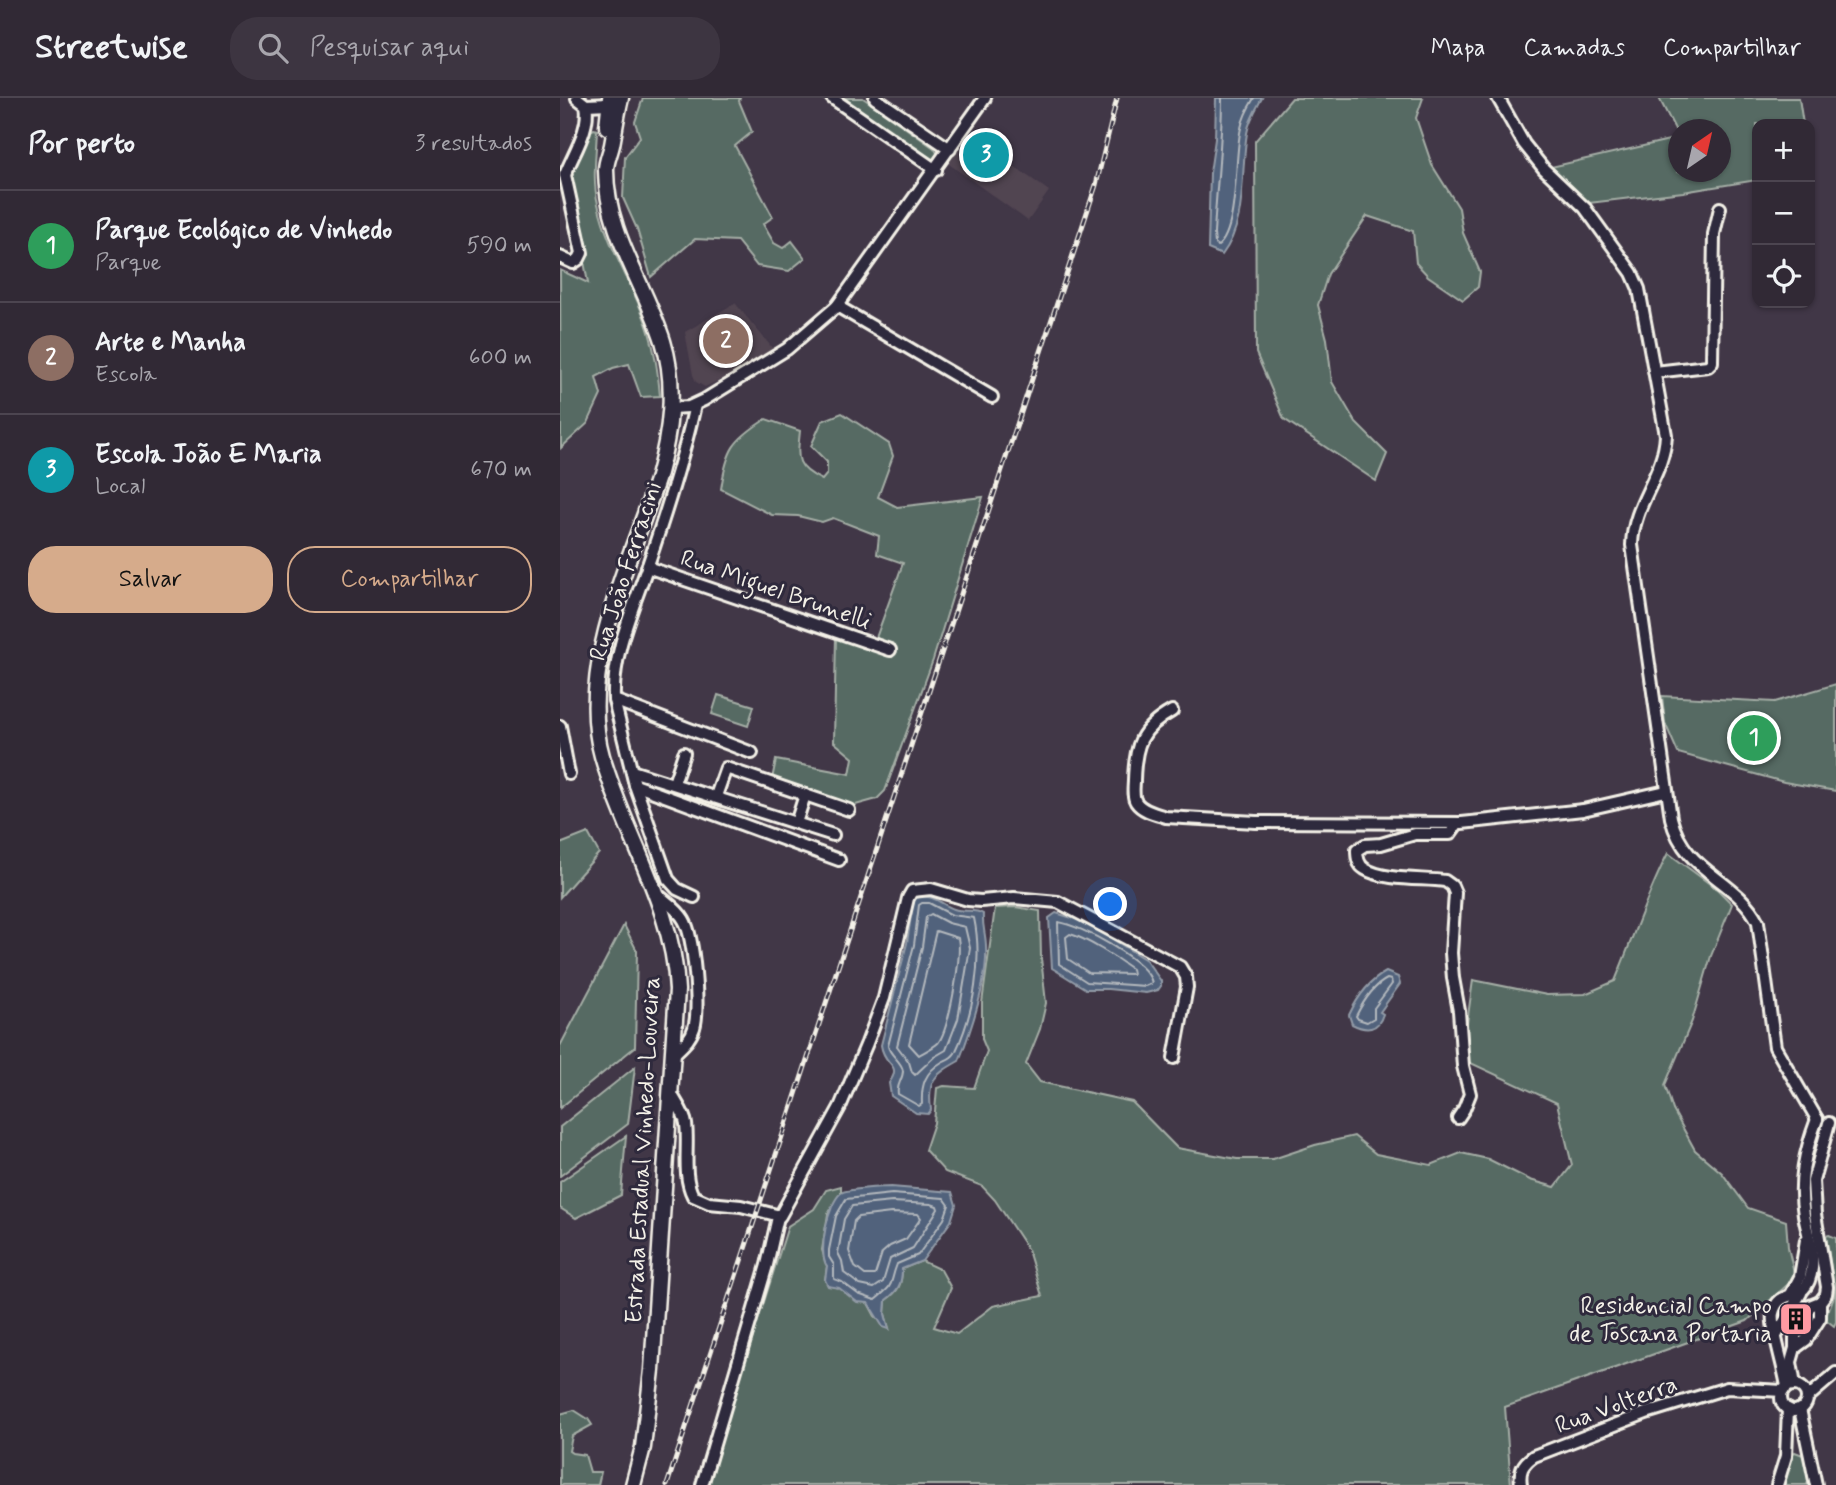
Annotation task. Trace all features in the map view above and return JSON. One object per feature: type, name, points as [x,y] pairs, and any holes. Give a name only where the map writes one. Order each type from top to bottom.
[{"type":"main road","points":[[606,159],[607,124],[613,100]]},
{"type":"main road","name":"Estrada Estadual Vinhedo-Louveira","points":[[613,100],[611,146],[606,159],[608,195],[615,225],[664,343],[670,373],[671,408],[666,448],[604,638],[596,684],[595,712],[599,741],[615,795],[670,937],[677,976],[672,1095],[661,1207],[652,1370],[643,1447],[633,1485]]},
{"type":"street","points":[[832,98],[936,170]]},
{"type":"street","points":[[876,98],[950,149]]},
{"type":"street","points":[[671,408],[695,405],[787,349],[837,306],[985,98]]},
{"type":"street","points":[[1498,98],[1524,144],[1544,169],[1585,208],[1632,273],[1639,289],[1666,435],[1666,450],[1633,525],[1632,545],[1673,826],[1690,856],[1748,905],[1758,922],[1775,1047],[1817,1119],[1833,1123],[1813,1181],[1806,1227],[1812,1246],[1810,1279],[1798,1293],[1776,1336],[1795,1390],[1815,1484]]},
{"type":"street","points":[[560,257],[573,263],[579,260],[582,253],[562,173],[584,131],[587,118],[582,102],[613,100]]},
{"type":"street","points":[[584,131],[597,122],[607,124]]},
{"type":"street","points":[[1655,372],[1708,366],[1712,362],[1714,234],[1720,208]]},
{"type":"street","points":[[837,306],[992,397]]},
{"type":"street","name":"Rua João Ferracini","points":[[694,897],[677,889],[668,879],[635,785],[614,700],[614,676],[619,649],[685,449],[695,405]]},
{"type":"street","points":[[666,448],[685,449]]},
{"type":"street","name":"Rua Miguel Brunelli","points":[[647,567],[890,650]]},
{"type":"street","points":[[614,700],[752,753]]},
{"type":"street","points":[[1171,711],[1151,724],[1138,746],[1133,796],[1141,807],[1166,817],[1256,822],[1458,822],[1583,810],[1666,791]]},
{"type":"street","points":[[1657,718],[1669,722]]},
{"type":"street","points":[[561,734],[569,774]]},
{"type":"street","points":[[674,783],[684,753]]},
{"type":"street","points":[[716,796],[726,768],[849,810]]},
{"type":"street","points":[[632,771],[833,835]]},
{"type":"street","points":[[635,785],[839,860]]},
{"type":"street","points":[[796,823],[805,795]]},
{"type":"street","points":[[628,827],[645,812]]},
{"type":"street","points":[[1458,822],[1450,834],[1415,834],[1381,844],[1365,845],[1357,850],[1357,859],[1363,869],[1445,881],[1452,886],[1455,893],[1451,953],[1463,1066],[1470,1094],[1458,1118]]},
{"type":"street","points":[[702,1485],[767,1265],[778,1217],[785,1209],[840,1107],[884,998],[908,898],[915,889],[931,889],[968,900],[1014,898],[1058,902],[1180,967],[1186,977],[1187,987],[1174,1058]]},
{"type":"street","points":[[672,1095],[684,1116],[688,1180],[693,1196],[709,1203],[741,1206],[778,1217]]},
{"type":"street","points":[[1777,1485],[1787,1447],[1785,1406],[1795,1390],[1791,1362],[1795,1348],[1806,1340],[1814,1329],[1822,1313],[1820,1302],[1826,1294],[1827,1276],[1801,1178],[1807,1147],[1817,1119]]},
{"type":"street","points":[[1801,1178],[1813,1181]]},
{"type":"street","points":[[1798,1293],[1820,1302]]},
{"type":"street","points":[[1795,1390],[1825,1381],[1836,1373]]},
{"type":"street","points":[[1746,1387],[1785,1406],[1800,1409]]},
{"type":"street","name":"Rua Volterra","points":[[1521,1485],[1520,1473],[1534,1456],[1646,1413],[1727,1388],[1795,1390]]},
{"type":"street","points":[[1787,1447],[1807,1447]]},
{"type":"shaded area","points":[[967,133],[1049,191],[1028,221],[946,162]]},
{"type":"shaded area","points":[[735,303],[774,350],[748,367],[705,387],[696,382],[693,375],[685,332]]},
{"type":"green space","points":[[643,98],[740,98],[752,132],[735,146],[773,217],[763,224],[774,243],[783,248],[792,241],[805,258],[789,271],[757,266],[737,241],[695,239],[651,277],[637,229],[623,198],[625,157],[640,137],[635,122]]},
{"type":"green space","points":[[837,98],[863,98],[934,148],[939,156],[933,164]]},
{"type":"green space","points":[[1292,98],[1423,98],[1416,118],[1432,165],[1459,208],[1463,233],[1480,272],[1478,287],[1463,300],[1428,276],[1416,263],[1413,231],[1367,216],[1328,274],[1318,305],[1327,339],[1332,382],[1356,423],[1387,454],[1376,481],[1284,419],[1256,353],[1255,141]]},
{"type":"green space","points":[[1659,98],[1799,98],[1802,119],[1752,119],[1752,181],[1589,203],[1551,167],[1668,140],[1668,182],[1731,182],[1731,119],[1670,119]]},
{"type":"green space","points":[[597,130],[595,177],[598,204],[608,236],[649,332],[656,360],[660,396],[641,397],[629,364],[613,368],[596,377],[601,395],[588,423],[561,448],[560,270],[588,283],[568,175],[588,133]]},
{"type":"green space","points":[[842,413],[889,444],[893,456],[878,497],[897,507],[983,497],[933,660],[885,791],[877,799],[852,806],[772,779],[776,760],[850,774],[853,758],[834,742],[836,636],[892,657],[895,645],[876,638],[903,563],[877,554],[879,536],[833,518],[822,522],[798,516],[772,515],[721,489],[733,447],[746,433],[766,419],[800,431],[798,449],[802,466],[822,480],[827,474],[827,462],[811,446],[822,421]]},
{"type":"green space","points":[[1836,684],[1836,791],[1784,782],[1678,753],[1665,723],[1662,696],[1775,702]]},
{"type":"green space","points":[[718,695],[754,706],[748,726],[712,714]]},
{"type":"green space","points":[[588,833],[599,853],[560,897],[560,844]]},
{"type":"green space","points":[[1668,853],[1718,890],[1732,904],[1711,956],[1692,1021],[1665,1085],[1673,1110],[1695,1150],[1722,1173],[1748,1208],[1786,1221],[1795,1278],[1747,1321],[1505,1407],[1511,1485],[706,1485],[788,1226],[814,1209],[826,1190],[841,1186],[841,1193],[828,1214],[822,1250],[827,1266],[825,1280],[868,1303],[875,1316],[889,1328],[885,1314],[886,1300],[899,1287],[902,1269],[922,1261],[941,1270],[951,1288],[934,1327],[957,1334],[993,1306],[1042,1296],[1028,1250],[995,1200],[982,1186],[945,1172],[925,1150],[934,1123],[937,1088],[974,1088],[987,1051],[982,1039],[982,1003],[995,908],[1015,907],[1040,911],[1046,1003],[1040,1029],[1026,1064],[1040,1082],[1132,1102],[1177,1148],[1237,1159],[1273,1159],[1354,1136],[1376,1154],[1431,1165],[1461,1153],[1488,1159],[1530,1180],[1555,1187],[1572,1165],[1557,1103],[1462,1059],[1473,980],[1547,995],[1585,994],[1615,981]]},
{"type":"green space","points":[[624,925],[637,951],[635,1047],[560,1108],[560,1046]]},
{"type":"green space","points":[[635,1067],[628,1124],[560,1176],[560,1127]]},
{"type":"green space","points":[[626,1136],[621,1195],[576,1218],[560,1208],[560,1182]]},
{"type":"green space","points":[[1826,1236],[1836,1238],[1836,1322],[1834,1326],[1825,1319],[1835,1294]]},
{"type":"green space","points":[[574,1410],[592,1425],[572,1436],[569,1451],[585,1455],[590,1472],[601,1472],[598,1485],[560,1485],[560,1414]]},
{"type":"green space","points":[[1795,1452],[1803,1455],[1809,1478],[1807,1485],[1785,1485],[1790,1456]]},
{"type":"water","points":[[1216,98],[1262,98],[1247,133],[1242,196],[1236,227],[1222,255],[1208,249]]},
{"type":"water","points":[[922,896],[935,899],[954,909],[983,914],[986,947],[982,989],[969,1035],[959,1061],[934,1080],[930,1092],[931,1110],[928,1114],[916,1113],[891,1096],[889,1083],[894,1072],[881,1045],[907,943],[913,902]]},
{"type":"water","points":[[1056,913],[1085,922],[1146,960],[1161,981],[1161,986],[1158,990],[1146,993],[1086,989],[1052,968],[1049,918]]},
{"type":"water","points":[[1386,972],[1398,977],[1400,984],[1380,1012],[1383,1014],[1381,1020],[1371,1028],[1352,1024],[1349,1015],[1356,1002],[1369,985]]},
{"type":"water","points":[[891,1187],[952,1192],[956,1205],[951,1221],[922,1261],[902,1269],[898,1287],[886,1300],[885,1314],[889,1329],[883,1327],[868,1303],[857,1302],[839,1288],[828,1286],[825,1280],[827,1266],[823,1251],[828,1217],[841,1193]]},
{"type":"railway","points":[[667,1485],[1096,185],[1117,98]]},
{"type":"place","name":"Escola João E Maria","points":[[986,155]]},
{"type":"place","name":"Arte e Manha","points":[[726,341]]},
{"type":"place","name":"Parque Ecológico de Vinhedo","points":[[1754,738]]},
{"type":"place","name":"Residencial Campo de Toscana Portaria","points":[[1796,1319]]}]
